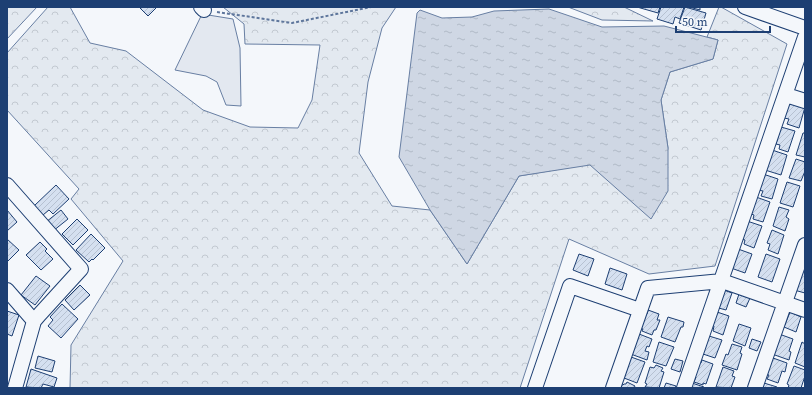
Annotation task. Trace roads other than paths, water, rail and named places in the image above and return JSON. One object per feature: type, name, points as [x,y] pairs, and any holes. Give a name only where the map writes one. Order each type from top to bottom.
[{"type":"street","points":[[745,7],[805,28]]},
{"type":"street","points":[[684,388],[805,37]]},
{"type":"street","points":[[786,95],[805,101]]},
{"type":"street","points":[[7,185],[81,269],[34,321],[15,388]]},
{"type":"street","points":[[756,388],[805,245]]},
{"type":"street","points":[[613,388],[648,288],[722,281],[805,310]]},
{"type":"street","points":[[536,388],[570,286],[640,310]]},
{"type":"street","points":[[7,290],[34,321]]},
{"type":"water","points":[[549,9],[602,27],[664,26],[718,40],[713,59],[670,72],[661,100],[668,148],[668,191],[651,219],[590,165],[519,176],[467,264],[430,210],[399,157],[417,13],[420,10],[442,18],[472,17],[494,11]]}]
